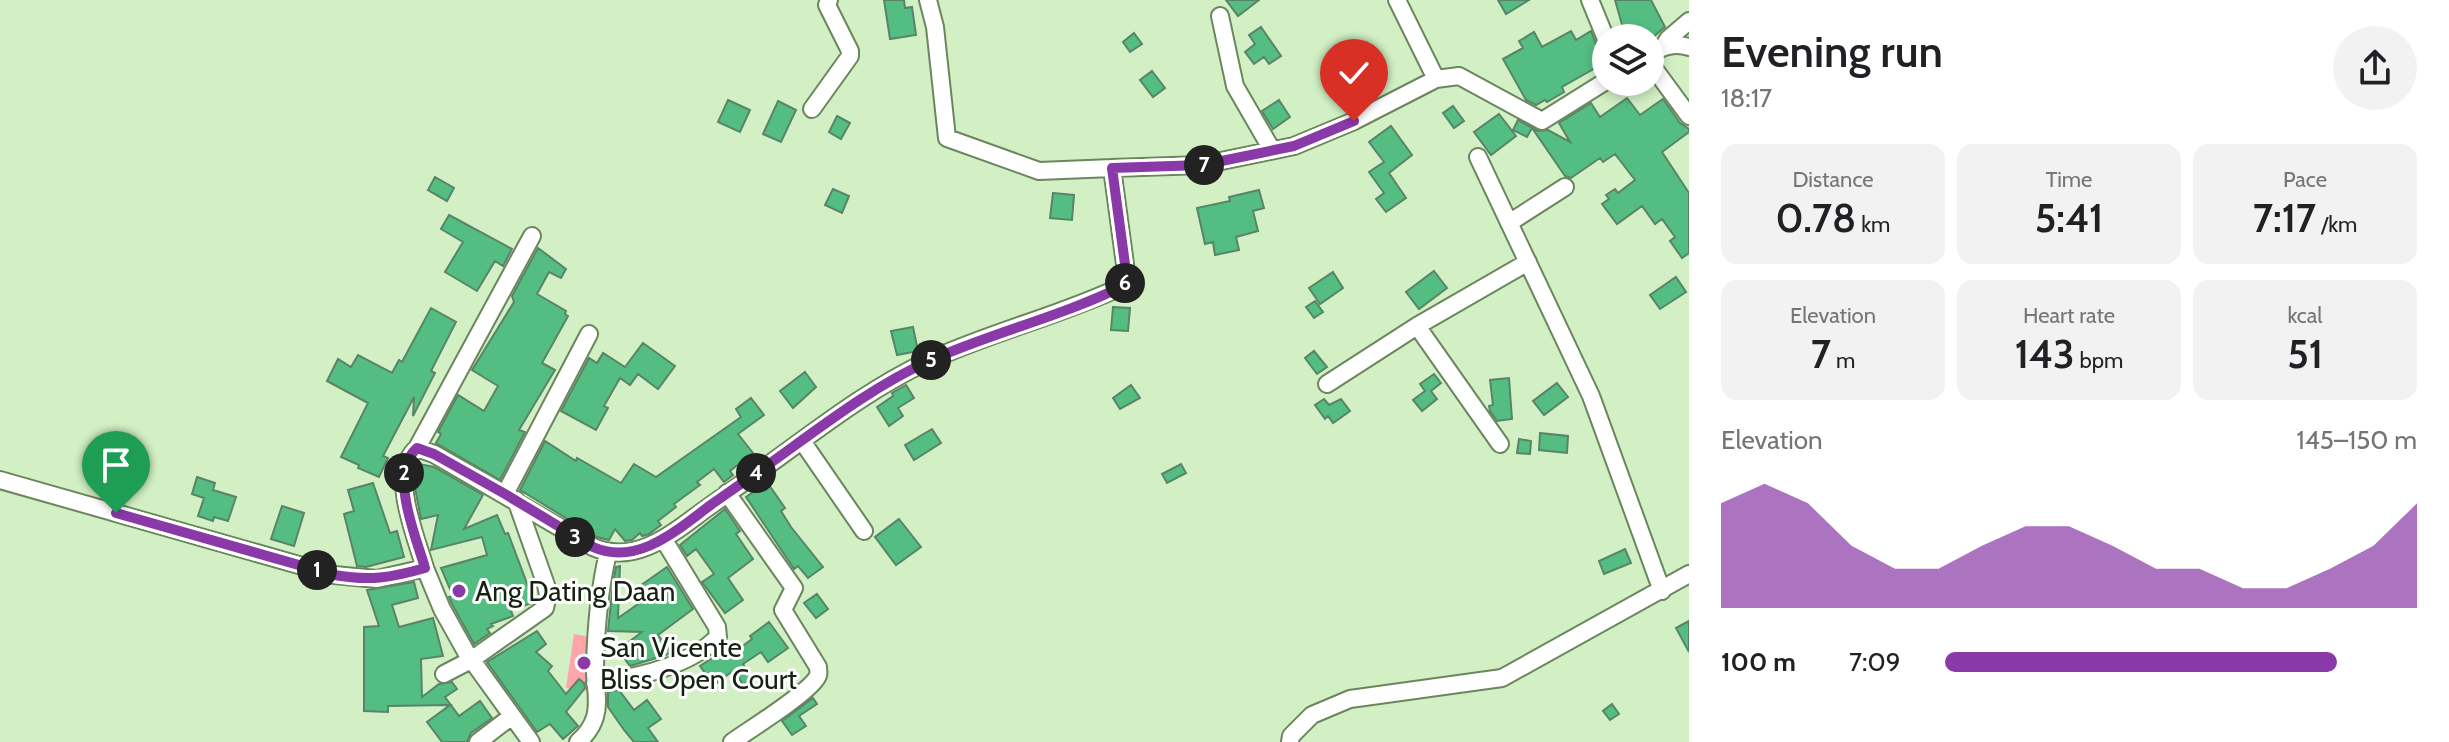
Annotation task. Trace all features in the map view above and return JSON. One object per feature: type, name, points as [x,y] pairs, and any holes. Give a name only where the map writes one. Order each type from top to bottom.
[{"type":"street","points":[[812,109],[850,56],[827,5],[829,0]]},
{"type":"street","points":[[928,0],[935,27],[947,138],[1039,171],[1202,165],[1294,146],[1354,121],[1436,79],[1459,76],[1542,121],[1592,90]]},
{"type":"street","points":[[1397,0],[1436,79]]},
{"type":"street","points":[[1590,0],[1600,24]]},
{"type":"street","points":[[1220,16],[1235,86],[1272,150]]},
{"type":"street","points":[[1664,43],[1689,21]]},
{"type":"street","points":[[1664,48],[1679,44],[1689,47]]},
{"type":"street","points":[[1664,82],[1689,116]]},
{"type":"street","points":[[1478,157],[1591,396],[1662,591]]},
{"type":"street","points":[[417,448],[434,454],[608,553],[636,551],[664,540],[802,441],[912,369],[1125,285],[1127,279],[1112,168]]},
{"type":"street","points":[[1509,223],[1565,187]]},
{"type":"street","points":[[531,742],[471,660],[446,618],[425,568],[403,490],[407,463],[532,236]]},
{"type":"street","points":[[1327,384],[1417,326],[1528,262]]},
{"type":"street","points":[[1417,326],[1500,444]]},
{"type":"street","points":[[444,674],[471,660],[545,608],[548,602],[546,585],[510,497],[589,334]]},
{"type":"street","points":[[802,441],[864,531]]},
{"type":"street","points":[[0,480],[334,575],[377,579],[425,568]]},
{"type":"street","points":[[727,493],[794,588],[783,610],[818,667],[818,674],[803,691],[732,742]]},
{"type":"street","points":[[595,683],[657,671],[710,645],[718,637],[717,627],[664,540]]},
{"type":"street","points":[[578,742],[595,718],[599,603],[608,553]]},
{"type":"street","points":[[1290,742],[1291,736],[1312,715],[1350,699],[1502,678],[1689,574]]},
{"type":"street","points":[[478,742],[512,716]]},
{"type":"shaded area","name":"San Vicente Bliss Open Court","points":[[574,634],[601,639],[593,692],[566,688]]},
{"type":"building","points":[[884,0],[904,0],[905,8],[912,7],[916,35],[890,39]]},
{"type":"building","points":[[1226,0],[1259,0],[1238,16]]},
{"type":"building","points":[[1498,0],[1529,0],[1506,14]]},
{"type":"building","points":[[1615,0],[1651,0],[1663,24],[1622,24]]},
{"type":"building","points":[[1261,27],[1281,56],[1269,64],[1264,57],[1254,64],[1245,52],[1255,44],[1249,35]]},
{"type":"building","points":[[1571,31],[1576,40],[1591,31],[1592,70],[1562,87],[1564,92],[1536,105],[1526,100],[1503,59],[1523,48],[1519,41],[1534,32],[1542,47]]},
{"type":"building","points":[[1134,33],[1142,44],[1130,52],[1123,42]]},
{"type":"building","points":[[1152,71],[1165,88],[1153,97],[1140,80]]},
{"type":"building","points":[[1627,98],[1640,115],[1663,99],[1680,123],[1689,129],[1662,152],[1689,193],[1689,253],[1682,258],[1670,241],[1675,237],[1662,219],[1655,224],[1642,206],[1617,224],[1602,204],[1609,199],[1606,195],[1615,189],[1618,193],[1635,180],[1615,154],[1603,162],[1600,158],[1571,178],[1565,176],[1532,128],[1527,137],[1513,130],[1518,120],[1538,131],[1548,130],[1570,142],[1559,123],[1591,103],[1600,117]]},
{"type":"building","points":[[728,100],[750,110],[740,132],[718,122]]},
{"type":"building","points":[[1279,100],[1290,117],[1273,129],[1262,111]]},
{"type":"building","points":[[778,101],[796,110],[781,142],[763,134]]},
{"type":"building","points":[[1453,106],[1464,121],[1454,128],[1443,113]]},
{"type":"building","points":[[1499,114],[1516,136],[1491,155],[1474,132]]},
{"type":"building","points":[[837,116],[850,123],[841,139],[829,132]]},
{"type":"building","points":[[1391,126],[1412,155],[1389,173],[1406,198],[1386,212],[1376,199],[1384,193],[1369,172],[1384,162],[1369,142]]},
{"type":"building","points":[[435,177],[454,188],[447,201],[428,190]]},
{"type":"building","points":[[833,189],[849,196],[842,213],[825,205]]},
{"type":"building","points":[[1259,190],[1264,208],[1253,211],[1258,231],[1236,237],[1239,250],[1215,255],[1213,242],[1205,244],[1197,208],[1230,201],[1229,197]]},
{"type":"building","points":[[1053,193],[1074,195],[1072,220],[1050,218]]},
{"type":"building","points":[[449,215],[512,249],[503,266],[495,261],[477,291],[445,272],[463,242],[441,229]]},
{"type":"building","points":[[538,248],[566,269],[561,278],[549,272],[537,294],[566,311],[568,316],[542,363],[555,370],[519,430],[525,432],[500,480],[436,443],[441,434],[438,432],[458,395],[484,411],[498,386],[472,370],[514,302],[512,296]]},
{"type":"building","points":[[1434,271],[1447,288],[1419,309],[1406,292]]},
{"type":"building","points":[[1333,272],[1343,288],[1320,304],[1309,288]]},
{"type":"building","points":[[1676,277],[1686,292],[1660,309],[1650,295]]},
{"type":"building","points":[[1315,301],[1323,312],[1314,318],[1306,307]]},
{"type":"building","points":[[1113,307],[1130,308],[1128,331],[1111,330]]},
{"type":"building","points":[[431,308],[456,322],[413,416],[414,397],[383,456],[388,458],[379,477],[341,457],[368,403],[327,381],[338,359],[351,367],[358,355],[392,373],[399,360],[402,362]]},
{"type":"building","points":[[913,327],[918,351],[897,355],[891,331]]},
{"type":"building","points":[[643,343],[675,366],[658,389],[638,374],[630,385],[620,378],[604,406],[608,408],[596,430],[561,411],[589,358],[597,363],[603,353],[625,367]]},
{"type":"building","points":[[1314,351],[1327,367],[1317,374],[1305,358]]},
{"type":"building","points":[[805,372],[816,387],[793,408],[780,391]]},
{"type":"building","points":[[1434,374],[1441,383],[1431,391],[1437,399],[1422,411],[1413,400],[1425,391],[1420,384]]},
{"type":"building","points":[[1509,378],[1512,419],[1497,421],[1489,406],[1493,405],[1490,380]]},
{"type":"building","points":[[1557,383],[1568,397],[1544,415],[1533,401]]},
{"type":"building","points":[[906,385],[914,398],[898,408],[903,416],[889,426],[877,407]]},
{"type":"building","points":[[1131,385],[1140,398],[1120,409],[1113,398]]},
{"type":"building","points":[[751,398],[764,415],[738,434],[753,453],[730,471],[733,475],[724,482],[714,469],[697,482],[700,485],[674,504],[676,507],[658,521],[661,525],[649,534],[642,536],[640,533],[632,540],[625,541],[615,529],[609,540],[597,537],[520,490],[545,441],[576,461],[577,458],[621,483],[634,464],[656,477],[741,417],[736,409]]},
{"type":"building","points":[[1324,399],[1329,405],[1341,399],[1350,411],[1333,423],[1328,416],[1325,419],[1315,405]]},
{"type":"building","points":[[932,429],[941,443],[914,460],[905,445]]},
{"type":"building","points":[[1540,433],[1568,436],[1567,453],[1539,450]]},
{"type":"building","points":[[1519,439],[1531,441],[1530,454],[1517,453]]},
{"type":"building","points":[[419,464],[434,467],[483,495],[464,529],[497,515],[505,534],[508,533],[534,602],[511,611],[513,616],[491,624],[493,626],[487,629],[490,633],[474,644],[452,604],[449,597],[453,596],[441,568],[487,555],[482,537],[431,550],[438,515],[421,519],[415,488]]},
{"type":"building","points":[[1181,464],[1186,473],[1167,483],[1162,474]]},
{"type":"building","points":[[197,477],[215,483],[213,490],[236,497],[228,521],[214,517],[213,521],[198,516],[204,498],[192,494]]},
{"type":"building","points":[[767,482],[785,508],[781,511],[791,527],[823,567],[808,578],[798,566],[794,569],[746,497]]},
{"type":"building","points":[[373,483],[390,533],[397,531],[404,557],[366,567],[357,566],[344,514],[354,511],[348,490]]},
{"type":"building","points":[[282,506],[304,513],[294,546],[271,539]]},
{"type":"building","points":[[725,509],[740,531],[736,534],[753,559],[728,578],[743,600],[725,613],[702,582],[714,574],[696,549],[687,556],[680,545]]},
{"type":"building","points":[[899,519],[921,547],[896,565],[875,537]]},
{"type":"building","points":[[1625,549],[1631,563],[1604,574],[1599,561]]},
{"type":"building","points":[[620,566],[618,618],[648,597],[640,586],[667,567],[693,609],[658,635],[671,652],[630,666],[624,658],[628,655],[622,647],[642,632],[608,631],[613,583],[616,567]]},
{"type":"building","points":[[414,582],[418,598],[392,605],[399,627],[433,618],[443,656],[421,659],[422,697],[439,684],[452,682],[457,689],[445,697],[459,716],[480,701],[492,718],[471,733],[467,742],[442,742],[427,722],[450,705],[388,706],[388,712],[364,711],[364,627],[379,626],[367,590]]},
{"type":"building","points":[[817,594],[828,609],[816,618],[804,603]]},
{"type":"building","points":[[1689,621],[1689,652],[1676,628]]},
{"type":"building","points":[[769,622],[788,648],[768,662],[761,652],[743,664],[752,679],[743,685],[734,670],[714,685],[700,666],[720,653],[727,643],[733,653]]},
{"type":"building","points":[[537,631],[546,644],[536,652],[552,666],[548,671],[566,694],[579,679],[584,683],[585,688],[566,712],[578,726],[563,739],[550,724],[537,732],[487,662]]},
{"type":"building","points":[[619,690],[634,710],[647,700],[661,719],[648,728],[658,742],[634,742],[624,730],[608,707],[608,692]]},
{"type":"building","points":[[813,698],[817,704],[799,716],[806,726],[792,735],[782,721]]},
{"type":"building","points":[[1612,704],[1619,714],[1610,720],[1603,711]]},
{"type":"place","name":"Ang Dating Daan","points":[[459,591]]},
{"type":"place","name":"San Vicente Bliss Open Court","points":[[584,663]]},
{"type":"route","points":[[116,513],[334,575],[365,580],[391,577],[425,568],[403,490],[407,463],[417,448],[434,454],[601,551],[636,551],[664,540],[802,441],[912,369],[1125,285],[1127,279],[1112,168],[1202,165],[1294,146],[1354,121]]}]
